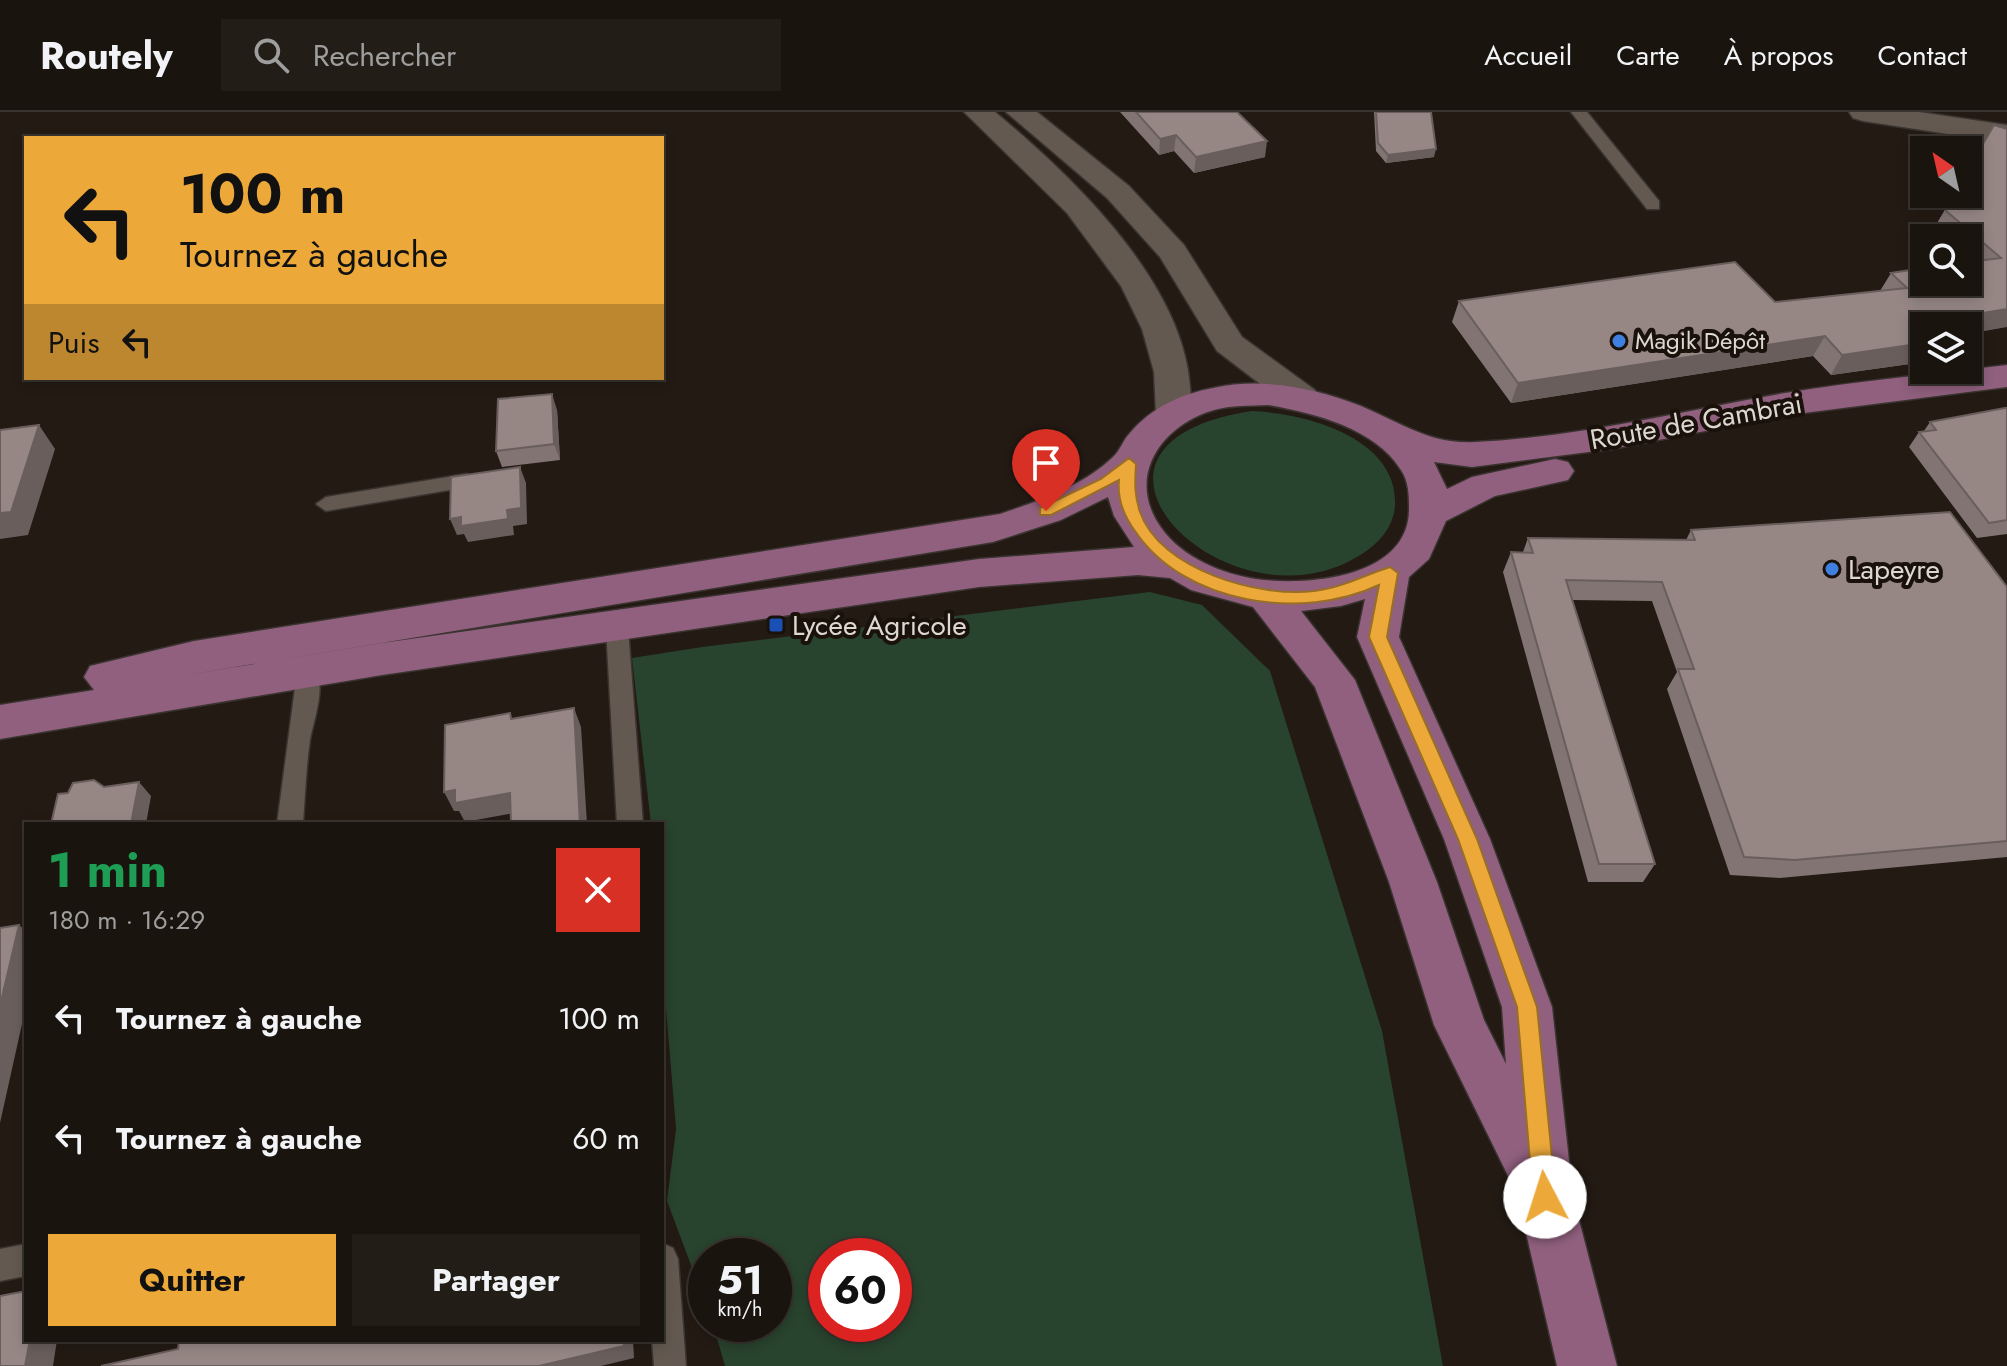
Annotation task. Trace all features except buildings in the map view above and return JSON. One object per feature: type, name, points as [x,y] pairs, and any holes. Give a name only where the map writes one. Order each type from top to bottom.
[{"type":"main road","points":[[978,112],[1089,218],[1142,290],[1174,370],[1174,414]]},
{"type":"main road","points":[[1020,112],[1118,192],[1173,252],[1229,344],[1264,373],[1302,398]]},
{"type":"main road","points":[[1863,112],[2007,134]]},
{"type":"main road","name":"Route de Cambrai","points":[[1387,435],[1419,448],[1472,455],[1612,437],[1788,404],[2007,376]]},
{"type":"main road","points":[[1234,396],[1302,398],[1337,408],[1387,435],[1420,472],[1428,493],[1429,514],[1418,546],[1390,573],[1355,589],[1312,598],[1266,596],[1218,585],[1177,565],[1151,542],[1133,516],[1126,490],[1129,464],[1138,444],[1174,414],[1202,402],[1234,396]]},
{"type":"main road","name":"Route de Cambrai","points":[[1429,514],[1485,486],[1531,475],[2007,396]]},
{"type":"main road","points":[[0,695],[63,686],[209,654],[993,529],[1028,520],[1106,482],[1129,464]]},
{"type":"main road","points":[[0,722],[306,671],[979,573],[1138,561],[1177,565]]},
{"type":"main road","points":[[1390,573],[1378,637],[1467,839],[1527,1007],[1545,1197],[1587,1366]]},
{"type":"main road","points":[[1266,596],[1334,680],[1413,882],[1460,1025],[1545,1197]]},
{"type":"lane","points":[[1579,112],[1653,205]]},
{"type":"lane","points":[[326,504],[466,481]]},
{"type":"lane","points":[[617,628],[630,822]]},
{"type":"lane","points":[[290,822],[298,740],[307,704],[306,671]]},
{"type":"lane","points":[[0,1265],[24,1260]]},
{"type":"lane","points":[[664,1286],[670,1366]]},
{"type":"green space","points":[[1252,411],[1297,417],[1344,433],[1365,446],[1382,462],[1392,482],[1394,515],[1387,530],[1371,548],[1357,557],[1306,574],[1255,572],[1209,554],[1174,526],[1155,492],[1158,459],[1189,430]]},
{"type":"green space","points":[[1150,592],[1202,605],[1270,671],[1382,1031],[1443,1366],[725,1366],[718,1342],[792,1342],[792,1238],[688,1238],[688,1257],[667,1201],[676,1129],[664,984],[664,822],[651,822],[632,658]]},
{"type":"place","name":"Magik Dépôt","points":[[1619,341]]},
{"type":"place","name":"Lapeyre","points":[[1832,569]]},
{"type":"place","name":"Lycée Agricole","points":[[776,625]]},
{"type":"route","points":[[1046,511],[1106,482],[1129,464],[1126,490],[1133,516],[1151,542],[1177,565],[1218,585],[1266,596],[1312,598],[1355,589],[1390,573],[1383,595],[1378,637],[1467,839],[1527,1007],[1545,1197]]}]
